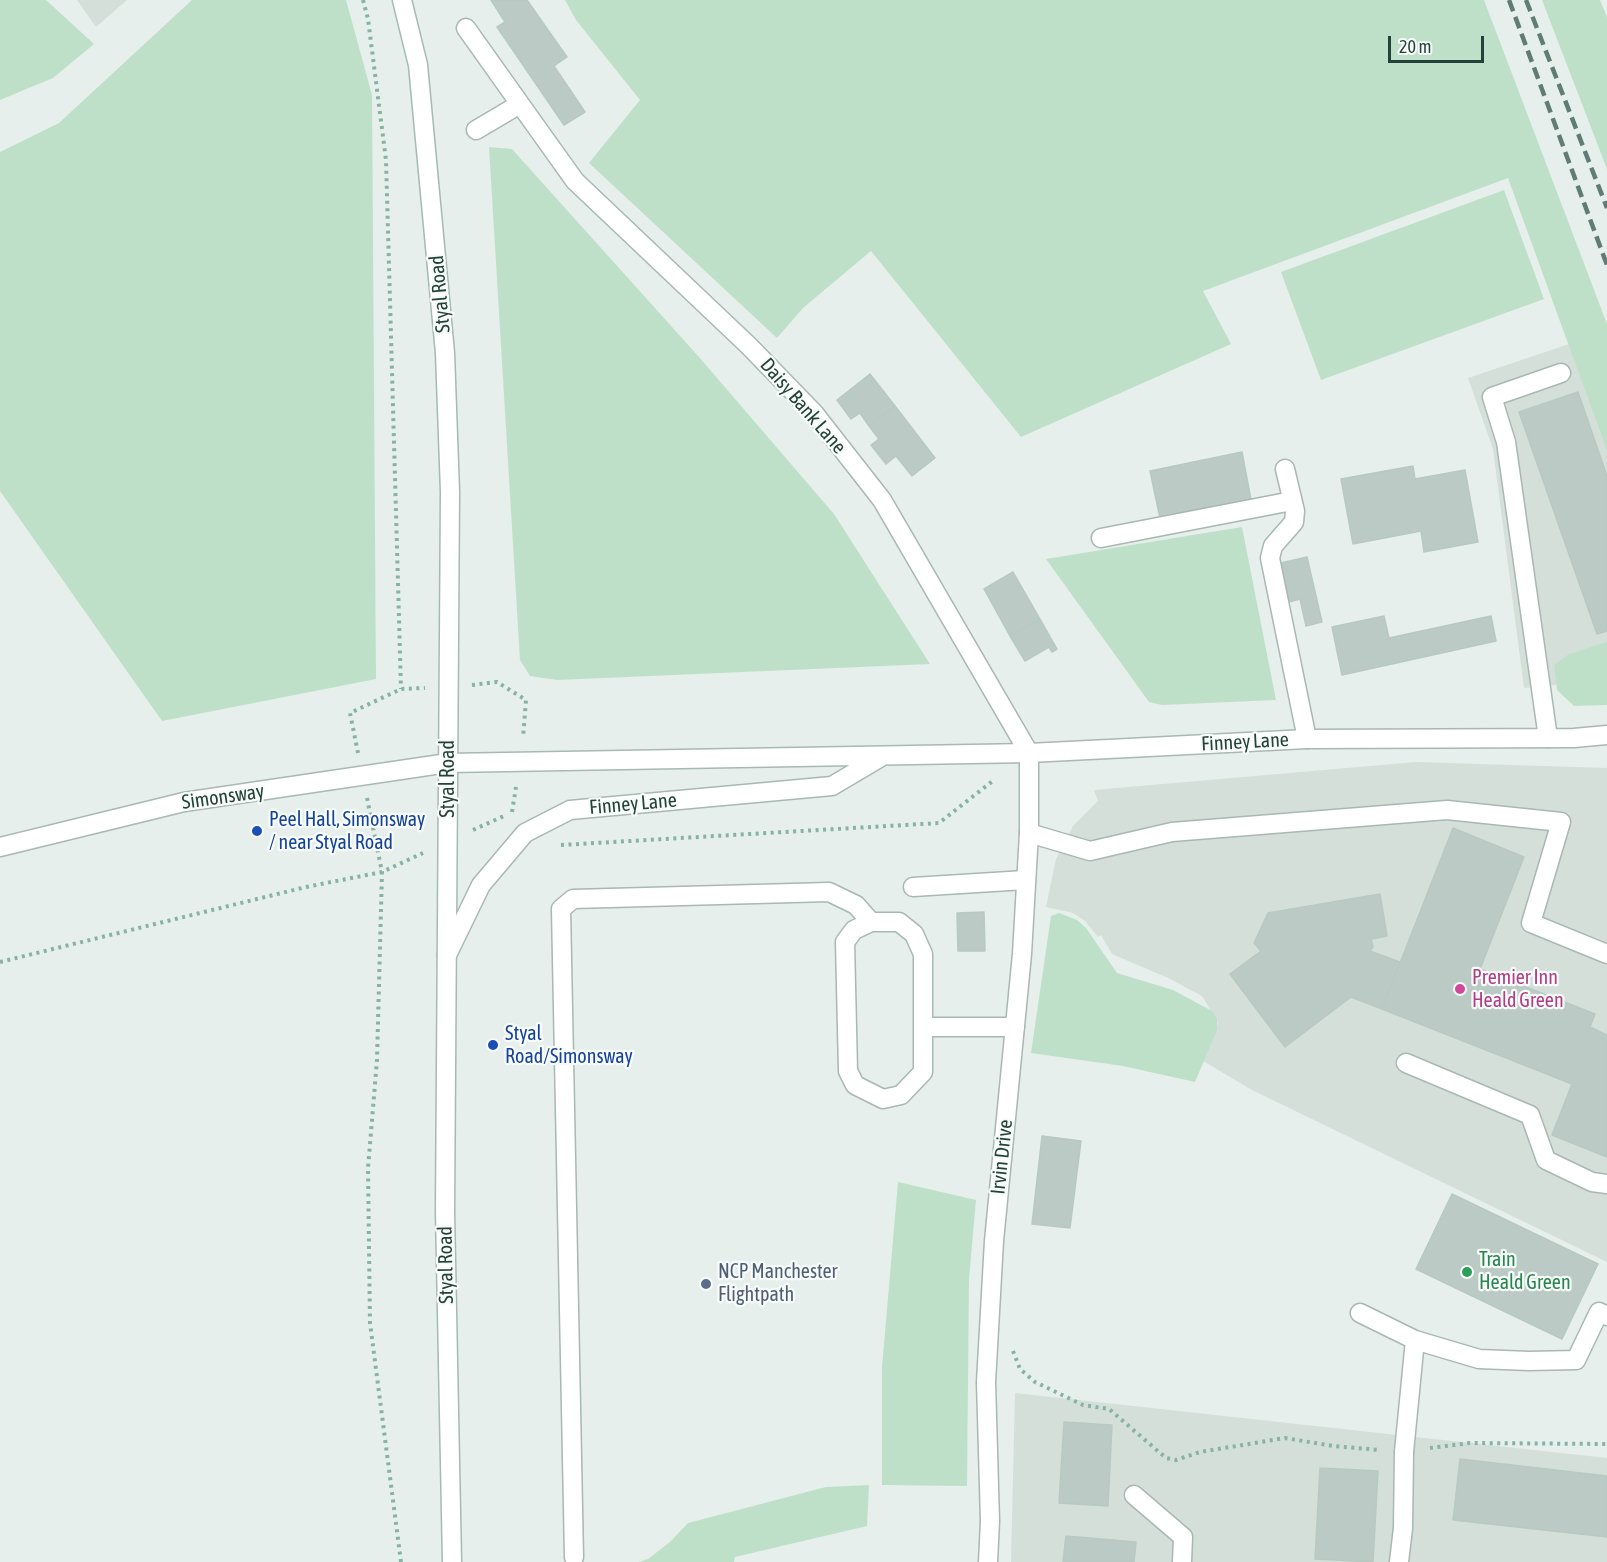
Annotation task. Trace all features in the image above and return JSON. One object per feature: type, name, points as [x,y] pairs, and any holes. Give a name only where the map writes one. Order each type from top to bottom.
[{"type":"street","name":"Styal Road","points":[[402,0],[418,65],[446,353],[450,492],[445,1211],[452,1562]]},
{"type":"street","name":"Daisy Bank Lane","points":[[466,27],[575,181],[749,346],[814,413],[882,500],[1029,753]]},
{"type":"street","points":[[476,130],[520,104]]},
{"type":"street","points":[[1548,738],[1506,442],[1492,397],[1561,373]]},
{"type":"street","points":[[1285,469],[1294,522],[1273,546],[1270,558],[1307,739]]},
{"type":"street","points":[[1101,538],[1292,501]]},
{"type":"street","name":"Finney Lane","points":[[448,763],[1029,753],[1307,739],[1548,738],[1607,735]]},
{"type":"street","name":"Irvin Drive","points":[[988,1562],[990,1521],[986,1382],[994,1241],[1022,954],[1029,833],[1029,753]]},
{"type":"street","name":"Finney Lane","points":[[447,955],[481,885],[525,833],[570,810],[832,786],[883,756]]},
{"type":"street","name":"Simonsway","points":[[0,847],[184,802],[448,763]]},
{"type":"street","points":[[1029,833],[1090,851],[1172,832],[1447,810],[1561,822],[1531,923],[1607,954]]},
{"type":"street","points":[[913,887],[1025,880]]},
{"type":"street","points":[[574,1557],[561,909],[573,899],[829,892],[856,905],[871,922]]},
{"type":"street","points":[[871,922],[899,922],[914,934],[923,954],[923,1027],[922,1072],[901,1095],[883,1099],[855,1085],[848,1071],[845,942],[854,930],[871,922]]},
{"type":"street","points":[[923,1027],[1015,1027]]},
{"type":"street","points":[[1406,1063],[1530,1115],[1546,1160],[1592,1182],[1607,1184]]},
{"type":"street","points":[[1360,1313],[1415,1340],[1479,1359],[1576,1360],[1599,1312],[1607,1316]]},
{"type":"street","points":[[1399,1562],[1403,1528],[1404,1452],[1415,1340]]},
{"type":"street","points":[[1134,1495],[1183,1537],[1182,1562]]},
{"type":"path","points":[[363,0],[368,19],[386,160],[401,689]]},
{"type":"path","points":[[0,962],[306,887],[382,872],[512,813],[533,847],[939,823],[1029,753]]},
{"type":"path","points":[[382,872],[377,1060],[368,1168],[370,1323],[401,1562]]},
{"type":"path","points":[[1005,1347],[1016,1353],[1020,1368],[1035,1382],[1083,1405],[1109,1409],[1156,1452],[1176,1460],[1200,1452],[1285,1438],[1333,1446],[1404,1452],[1470,1443],[1607,1444]]},
{"type":"shaded area","points":[[77,0],[127,0],[96,27]]},
{"type":"shaded area","points":[[1569,344],[1607,451],[1607,680],[1524,688],[1493,449],[1468,378]]},
{"type":"shaded area","points":[[1416,762],[1607,768],[1607,1262],[1252,1090],[1203,1061],[1218,1023],[1202,996],[1168,978],[1112,954],[1101,935],[1098,937],[1085,921],[1073,913],[1046,907],[1056,859],[1073,826],[1098,801],[1094,790]]},
{"type":"shaded area","points":[[1015,1393],[1607,1458],[1607,1562],[1011,1562]]},
{"type":"green space","points":[[0,0],[46,0],[94,44],[53,78],[0,100]]},
{"type":"green space","points":[[192,0],[346,0],[372,95],[376,679],[162,721],[0,491],[0,152],[59,123]]},
{"type":"green space","points":[[565,0],[1484,0],[1607,324],[1607,451],[1508,178],[1203,291],[1231,344],[1021,437],[871,251],[803,308],[777,338],[589,163],[640,100],[576,20]]},
{"type":"green space","points":[[1542,0],[1600,0],[1607,17],[1607,169]]},
{"type":"green space","points":[[489,147],[512,149],[699,357],[834,514],[930,664],[557,680],[530,676],[520,660]]},
{"type":"green space","points":[[1504,190],[1544,299],[1321,380],[1281,272]]},
{"type":"green space","points":[[1242,527],[1276,700],[1162,705],[1149,702],[1046,559]]},
{"type":"green space","points":[[1607,642],[1607,705],[1574,706],[1557,690],[1554,665],[1569,654]]},
{"type":"green space","points":[[1059,913],[1077,920],[1086,928],[1117,973],[1173,990],[1212,1011],[1217,1019],[1217,1030],[1195,1082],[1123,1066],[1031,1053],[1051,916]]},
{"type":"green space","points":[[898,1182],[976,1200],[969,1279],[967,1486],[882,1485],[882,1367]]},
{"type":"green space","points":[[869,1485],[867,1526],[735,1557],[734,1562],[639,1562],[648,1559],[670,1542],[688,1523],[826,1487]]},
{"type":"building","points":[[491,0],[527,0],[567,57],[554,66],[585,112],[564,125],[497,27],[505,22]]},
{"type":"building","points":[[870,374],[895,406],[869,426],[860,413],[851,419],[837,400]]},
{"type":"building","points":[[1578,392],[1607,476],[1607,631],[1597,634],[1519,412]]},
{"type":"building","points":[[895,406],[935,458],[912,476],[896,456],[886,464],[871,445],[879,439],[869,426]]},
{"type":"building","points":[[1242,452],[1251,500],[1160,518],[1150,471]]},
{"type":"building","points":[[1413,466],[1415,479],[1465,470],[1478,542],[1424,552],[1421,531],[1353,544],[1341,479]]},
{"type":"building","points":[[1307,557],[1322,622],[1306,626],[1300,599],[1289,602],[1281,563]]},
{"type":"building","points":[[1013,572],[1040,619],[1010,636],[984,589]]},
{"type":"building","points":[[1384,616],[1389,638],[1491,616],[1496,641],[1342,675],[1332,627]]},
{"type":"building","points":[[1040,619],[1057,649],[1052,652],[1049,647],[1025,661],[1010,636]]},
{"type":"building","name":"Premier Inn Heald Green","points":[[1453,828],[1524,857],[1480,969],[1595,1014],[1590,1027],[1607,1035],[1607,1157],[1552,1135],[1572,1084],[1382,1009]]},
{"type":"building","points":[[1380,894],[1387,936],[1371,939],[1373,947],[1370,951],[1400,962],[1382,1009],[1351,997],[1285,1047],[1230,974],[1261,951],[1254,943],[1268,913]]},
{"type":"building","points":[[984,912],[985,951],[958,951],[957,913]]},
{"type":"building","points":[[1042,1136],[1081,1141],[1070,1228],[1032,1224]]},
{"type":"building","points":[[1452,1194],[1598,1264],[1562,1339],[1416,1269]]},
{"type":"building","points":[[1064,1422],[1112,1425],[1108,1506],[1059,1503]]},
{"type":"building","points":[[1460,1459],[1607,1476],[1607,1537],[1453,1520]]},
{"type":"building","points":[[1320,1468],[1378,1471],[1373,1562],[1315,1559]]},
{"type":"building","points":[[1066,1536],[1136,1542],[1134,1562],[1063,1562]]},
{"type":"railway","points":[[1509,0],[1607,265]]},
{"type":"railway","points":[[1526,0],[1607,208]]},
{"type":"place","name":"Peel Hall, Simonsway / near Styal Road","points":[[257,831]]},
{"type":"place","name":"Premier Inn Heald Green","points":[[1460,989]]},
{"type":"place","name":"Styal Road/Simonsway","points":[[493,1045]]},
{"type":"place","name":"Train Heald Green","points":[[1467,1272]]},
{"type":"place","name":"NCP Manchester Flightpath","points":[[706,1284]]}]
